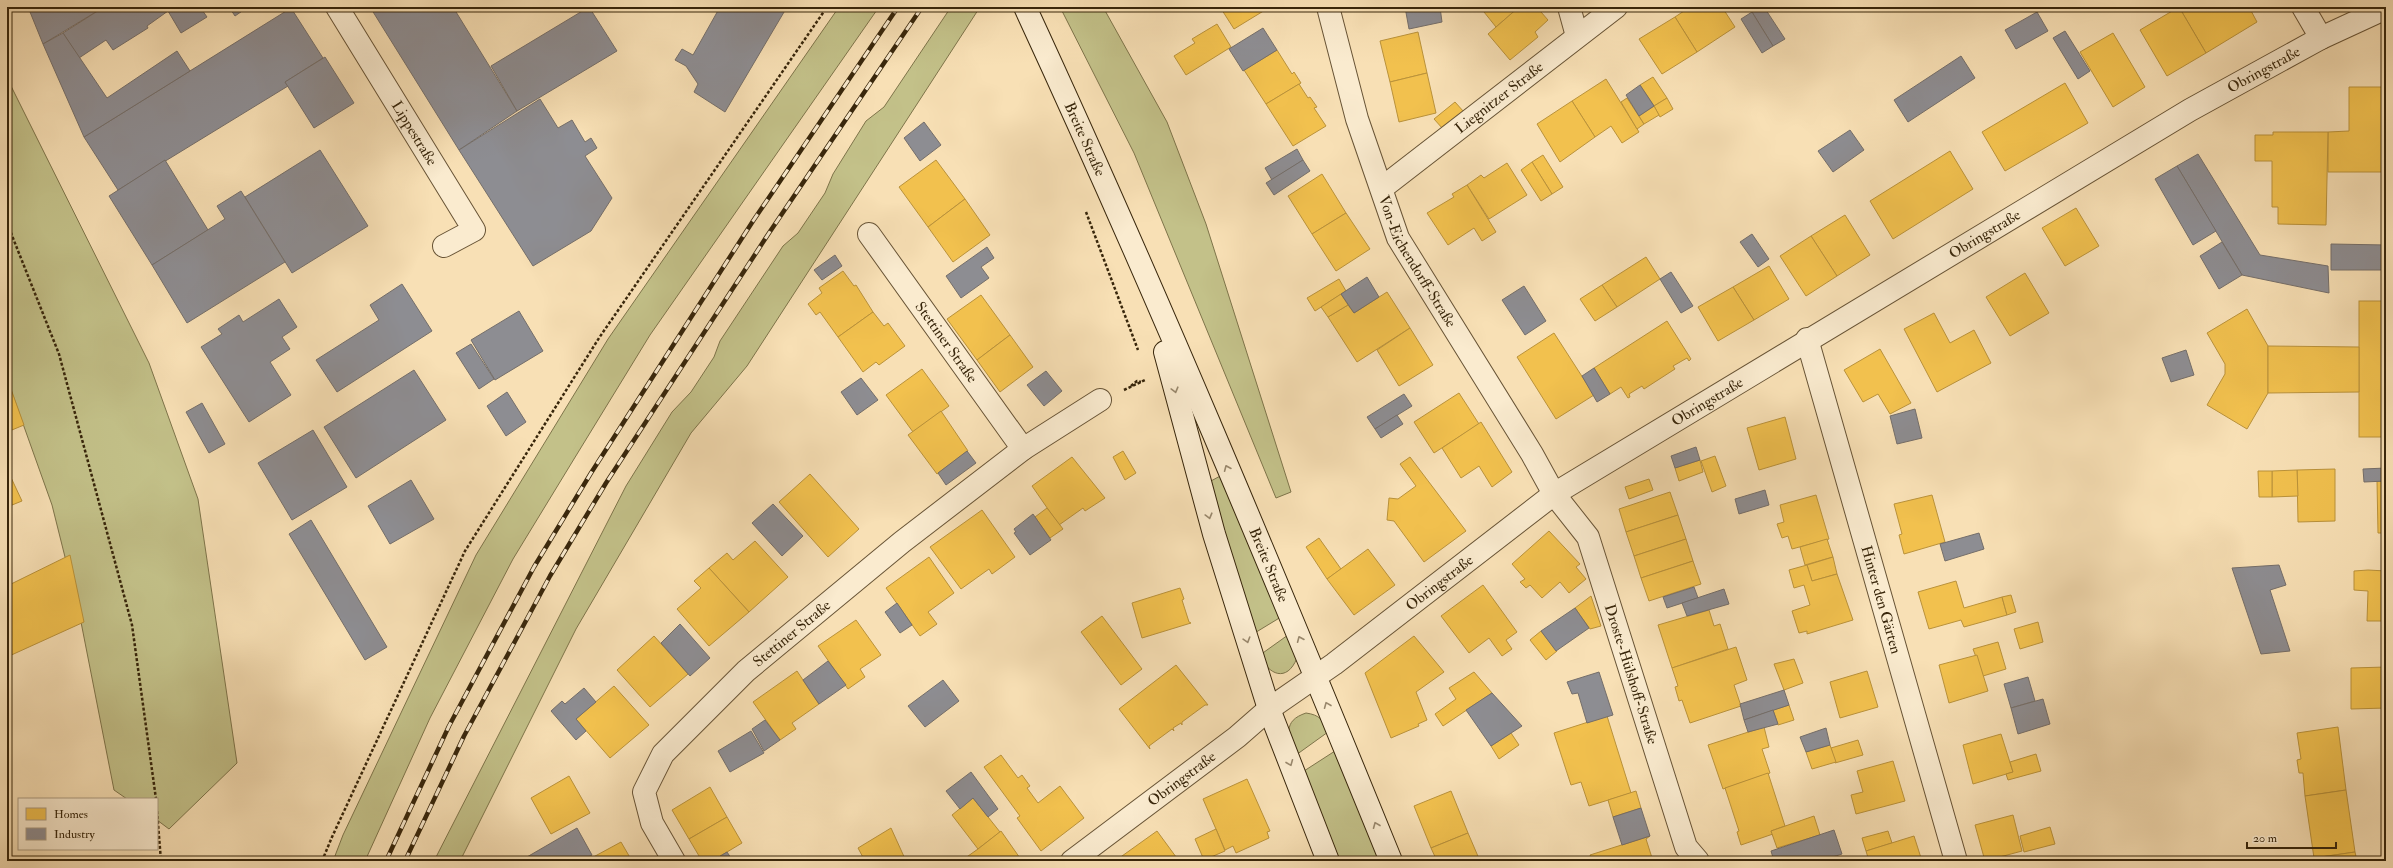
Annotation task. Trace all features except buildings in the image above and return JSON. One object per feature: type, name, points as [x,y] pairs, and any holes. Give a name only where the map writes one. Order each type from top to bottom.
[{"type":"street","name":"Lippestraße","points":[[337,7],[474,230],[444,246]]},
{"type":"street","name":"Breite Straße","points":[[1025,7],[1101,171],[1142,272],[1315,675],[1391,861]]},
{"type":"street","name":"Von-Eichendorff-Straße","points":[[1328,7],[1357,119],[1398,238],[1532,454],[1554,494]]},
{"type":"street","points":[[1569,7],[1577,36]]},
{"type":"street","name":"Liegnitzer Straße","points":[[1382,188],[1616,7]]},
{"type":"street","points":[[2303,7],[2321,38]]},
{"type":"street","name":"Obringstraße","points":[[1072,861],[1237,737],[1269,709],[1315,675],[1334,664],[1554,494],[1807,339],[2190,110],[2321,38],[2386,8]]},
{"type":"street","name":"Stettiner Straße","points":[[869,234],[1023,449]]},
{"type":"street","name":"Breite Straße","points":[[1142,272],[1214,534],[1269,709],[1328,861]]},
{"type":"street","name":"Hinter den Gärten","points":[[1807,339],[1956,861]]},
{"type":"street","name":"Stettiner Straße","points":[[674,861],[652,823],[644,792],[663,754],[746,671],[816,611],[1023,449],[1100,400]]},
{"type":"street","name":"Droste-Hülshoff-Straße","points":[[1554,494],[1588,537],[1686,847],[1698,861]]},
{"type":"path","points":[[322,861],[466,551],[599,338],[827,7]]},
{"type":"path","points":[[1086,210],[1138,351]]},
{"type":"path","points":[[7,223],[59,354],[126,602],[133,633],[156,798]]},
{"type":"path","points":[[1145,372],[1148,379]]},
{"type":"path","points":[[158,824],[161,861]]},
{"type":"shaded area","points":[[839,7],[879,7],[650,335],[513,559],[430,718],[365,861],[333,861],[343,835],[476,555],[608,339]]},
{"type":"shaded area","points":[[951,7],[980,7],[747,366],[691,433],[576,629],[460,861],[434,861],[626,486],[672,412],[691,392],[714,357],[720,341],[783,246],[798,233],[825,193],[833,174],[866,121],[884,107]]},
{"type":"shaded area","points":[[1060,7],[1103,7],[1167,122],[1206,224],[1291,492],[1276,498],[1134,153]]},
{"type":"shaded area","points":[[7,78],[149,363],[198,499],[237,763],[169,829],[158,821],[158,798],[126,798],[114,790],[80,617],[52,505],[7,379]]},
{"type":"shaded area","points":[[1224,474],[1281,617],[1253,634],[1209,482]]},
{"type":"shaded area","points":[[1288,635],[1297,658],[1293,666],[1288,671],[1278,673],[1273,671],[1263,662],[1260,655]]},
{"type":"shaded area","points":[[1306,713],[1318,717],[1328,732],[1296,755],[1289,735],[1290,725],[1298,716]]},
{"type":"shaded area","points":[[1335,751],[1380,861],[1340,861],[1304,771]]},
{"type":"railway","points":[[386,861],[449,726],[534,567],[591,473],[753,221],[898,7]]},
{"type":"railway","points":[[405,861],[464,736],[550,576],[606,483],[769,233],[922,7]]}]
